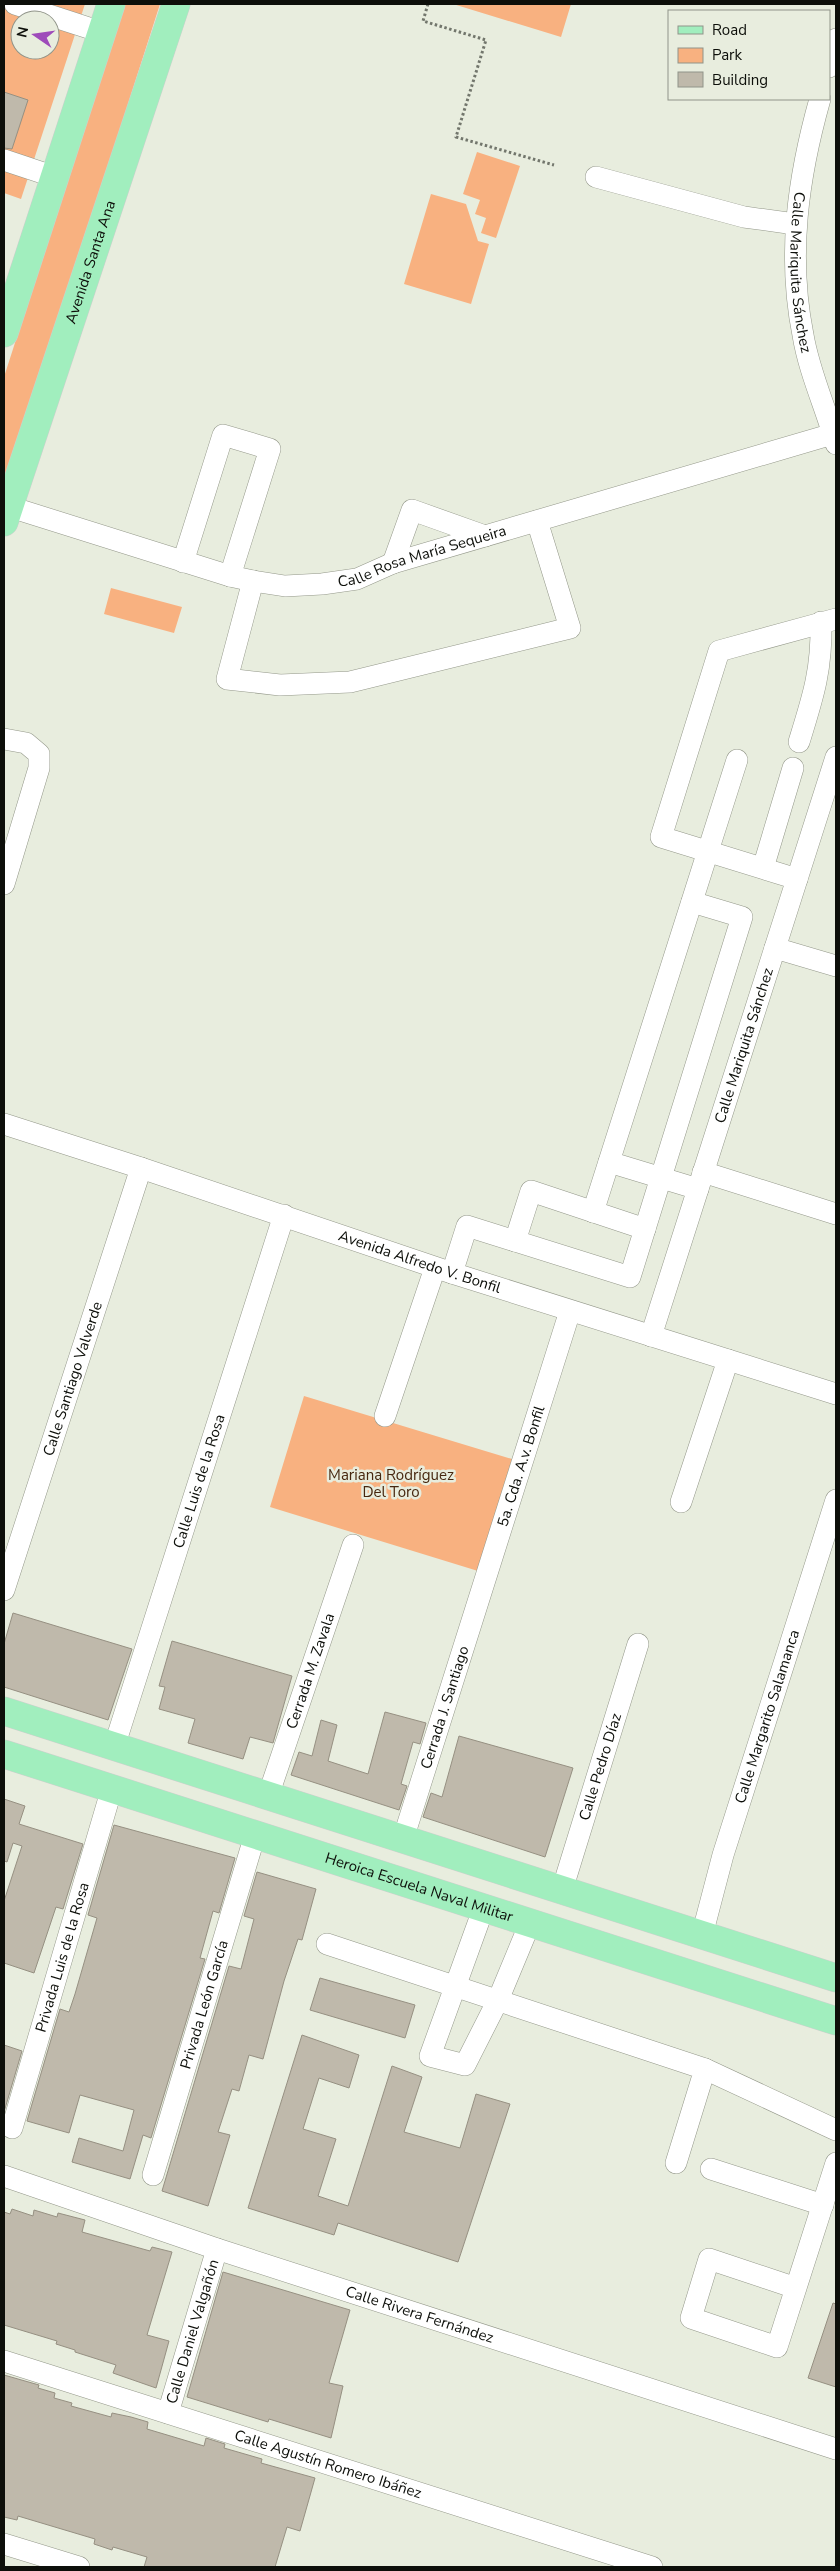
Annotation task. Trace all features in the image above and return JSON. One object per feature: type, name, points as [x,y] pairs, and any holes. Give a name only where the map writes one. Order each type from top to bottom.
[{"type":"main road","points":[[4,333],[111,4]]},
{"type":"main road","name":"Avenida Santa Ana","points":[[5,511],[176,4]]},
{"type":"main road","points":[[4,1711],[836,1978]]},
{"type":"main road","name":"Heroica Escuela Naval Militar","points":[[4,1754],[836,2021]]},
{"type":"street","points":[[15,4],[101,32]]},
{"type":"street","points":[[830,62],[836,39]]},
{"type":"street","name":"Calle Mariquita Sánchez","points":[[820,100],[810,133],[795,224],[796,293],[803,337],[835,437]]},
{"type":"street","points":[[4,160],[55,177]]},
{"type":"street","points":[[596,177],[744,217],[795,224]]},
{"type":"street","points":[[183,562],[223,435],[270,449],[230,576]]},
{"type":"street","name":"Calle Rosa María Sequeira","points":[[5,511],[230,576],[285,586],[322,584],[357,578],[393,563],[835,437]]},
{"type":"street","points":[[393,563],[412,510],[485,536]]},
{"type":"street","points":[[253,581],[227,678],[280,686],[350,682],[570,628],[537,521]]},
{"type":"street","points":[[797,879],[661,837],[719,651],[829,620],[818,681],[799,742]]},
{"type":"street","points":[[4,739],[26,743],[38,754],[39,768],[4,884]]},
{"type":"street","name":"Calle Mariquita Sánchez","points":[[651,1336],[797,879],[831,789],[836,756]]},
{"type":"street","points":[[593,1212],[737,760]]},
{"type":"street","points":[[763,868],[793,768]]},
{"type":"street","points":[[385,1416],[444,1270],[467,1226],[630,1277],[742,917],[692,902]]},
{"type":"street","points":[[775,948],[836,966]]},
{"type":"street","name":"Avenida Alfredo V. Bonfil","points":[[4,1124],[570,1311],[836,1394]]},
{"type":"street","points":[[609,1162],[661,1178],[701,1180],[836,1214]]},
{"type":"street","name":"Calle Santiago Valverde","points":[[4,1590],[141,1168]]},
{"type":"street","points":[[515,1241],[531,1191],[645,1229]]},
{"type":"street","name":"Calle Luis de la Rosa","points":[[114,1747],[284,1215]]},
{"type":"street","name":"5a. Cda. A.v. Bonfil","points":[[486,1576],[570,1311]]},
{"type":"street","points":[[681,1502],[728,1360]]},
{"type":"street","name":"Calle Margarito Salamanca","points":[[702,1935],[723,1854],[836,1500]]},
{"type":"street","name":"Cerrada M. Zavala","points":[[268,1796],[353,1546]]},
{"type":"street","name":"Cerrada J. Santiago","points":[[403,1839],[486,1576]]},
{"type":"street","name":"Calle Pedro Díaz","points":[[562,1890],[638,1644]]},
{"type":"street","name":"Privada Luis de la Rosa","points":[[12,2128],[112,1788]]},
{"type":"street","name":"Privada León García","points":[[153,2175],[255,1834]]},
{"type":"street","points":[[484,1907],[430,2056],[465,2065],[498,2000],[530,1922]]},
{"type":"street","points":[[327,1944],[454,1988],[498,2000],[705,2069],[836,2130]]},
{"type":"street","points":[[676,2163],[705,2069]]},
{"type":"street","points":[[796,2288],[709,2259],[691,2318],[777,2346],[796,2288],[823,2205],[836,2163]]},
{"type":"street","points":[[711,2170],[823,2205]]},
{"type":"street","name":"Calle Rivera Fernández","points":[[4,2176],[217,2249],[836,2449]]},
{"type":"street","name":"Calle Daniel Valgañón","points":[[168,2413],[217,2249]]},
{"type":"street","name":"Calle Agustín Romero Ibáñez","points":[[4,2361],[168,2413],[622,2563],[652,2567]]},
{"type":"street","points":[[4,2544],[80,2567]]},
{"type":"path","points":[[428,4],[423,21],[486,40],[456,137],[554,165]]},
{"type":"green space","points":[[4,4],[85,4],[21,199],[4,193]]},
{"type":"green space","points":[[124,4],[160,4],[16,455],[9,472],[4,474],[4,377]]},
{"type":"green space","points":[[453,4],[571,4],[561,37]]},
{"type":"green space","points":[[477,152],[520,166],[496,238],[481,233],[486,218],[475,214],[480,200],[463,194]]},
{"type":"green space","points":[[431,194],[466,204],[478,241],[489,244],[471,304],[404,284]]},
{"type":"green space","points":[[111,588],[182,607],[174,633],[104,614]]},
{"type":"green space","name":"Mariana Rodríguez Del Toro","points":[[304,1396],[512,1459],[478,1571],[270,1507]]},
{"type":"building","points":[[4,92],[28,100],[12,149],[4,148]]},
{"type":"building","points":[[13,1613],[132,1649],[108,1720],[4,1687],[4,1644]]},
{"type":"building","points":[[172,1641],[292,1676],[273,1743],[250,1737],[243,1759],[188,1743],[195,1719],[159,1709],[165,1687],[159,1686]]},
{"type":"building","points":[[385,1712],[426,1723],[420,1744],[413,1742],[401,1784],[407,1786],[399,1810],[291,1775],[299,1752],[312,1756],[321,1720],[337,1725],[328,1761],[368,1774]]},
{"type":"building","points":[[459,1736],[573,1768],[545,1857],[423,1817],[431,1793],[442,1797]]},
{"type":"building","points":[[4,1799],[25,1806],[19,1824],[83,1844],[63,1909],[56,1907],[34,1973],[4,1963],[4,1901],[22,1846],[13,1843],[7,1862],[4,1861]]},
{"type":"building","points":[[114,1825],[235,1858],[219,1913],[213,1911],[200,1958],[205,1959],[151,2138],[143,2135],[130,2179],[72,2162],[79,2138],[123,2151],[134,2110],[80,2095],[69,2133],[27,2121],[60,2009],[69,2012],[75,1994],[97,1918],[88,1915]]},
{"type":"building","points":[[257,1872],[316,1889],[302,1940],[298,1939],[284,1981],[263,2059],[249,2055],[239,2091],[232,2089],[218,2132],[230,2135],[208,2206],[162,2191],[229,1966],[241,1969],[254,1919],[244,1916]]},
{"type":"building","points":[[320,1978],[415,2005],[405,2038],[310,2010]]},
{"type":"building","points":[[302,2035],[359,2055],[349,2088],[319,2078],[303,2129],[336,2139],[318,2196],[348,2206],[392,2066],[422,2077],[404,2132],[460,2148],[476,2094],[510,2104],[458,2262],[338,2223],[334,2235],[248,2208]]},
{"type":"building","points":[[4,2045],[22,2051],[4,2112]]},
{"type":"building","points":[[12,2209],[33,2216],[34,2210],[57,2217],[58,2213],[85,2220],[82,2232],[150,2251],[152,2247],[172,2252],[147,2335],[169,2341],[156,2388],[113,2373],[116,2365],[75,2352],[75,2350],[56,2344],[57,2341],[4,2325],[4,2212],[10,2214]]},
{"type":"building","points":[[223,2272],[350,2310],[329,2383],[343,2386],[331,2438],[269,2419],[268,2422],[187,2397]]},
{"type":"building","points":[[833,2303],[836,2304],[836,2387],[808,2378]]},
{"type":"building","points":[[4,2375],[39,2385],[38,2388],[55,2393],[54,2398],[72,2403],[71,2406],[111,2417],[112,2413],[148,2422],[147,2429],[204,2446],[206,2438],[225,2444],[224,2448],[262,2459],[261,2463],[315,2478],[300,2531],[287,2527],[275,2567],[144,2567],[147,2557],[113,2547],[112,2550],[94,2544],[95,2539],[18,2516],[17,2520],[4,2517]]}]
